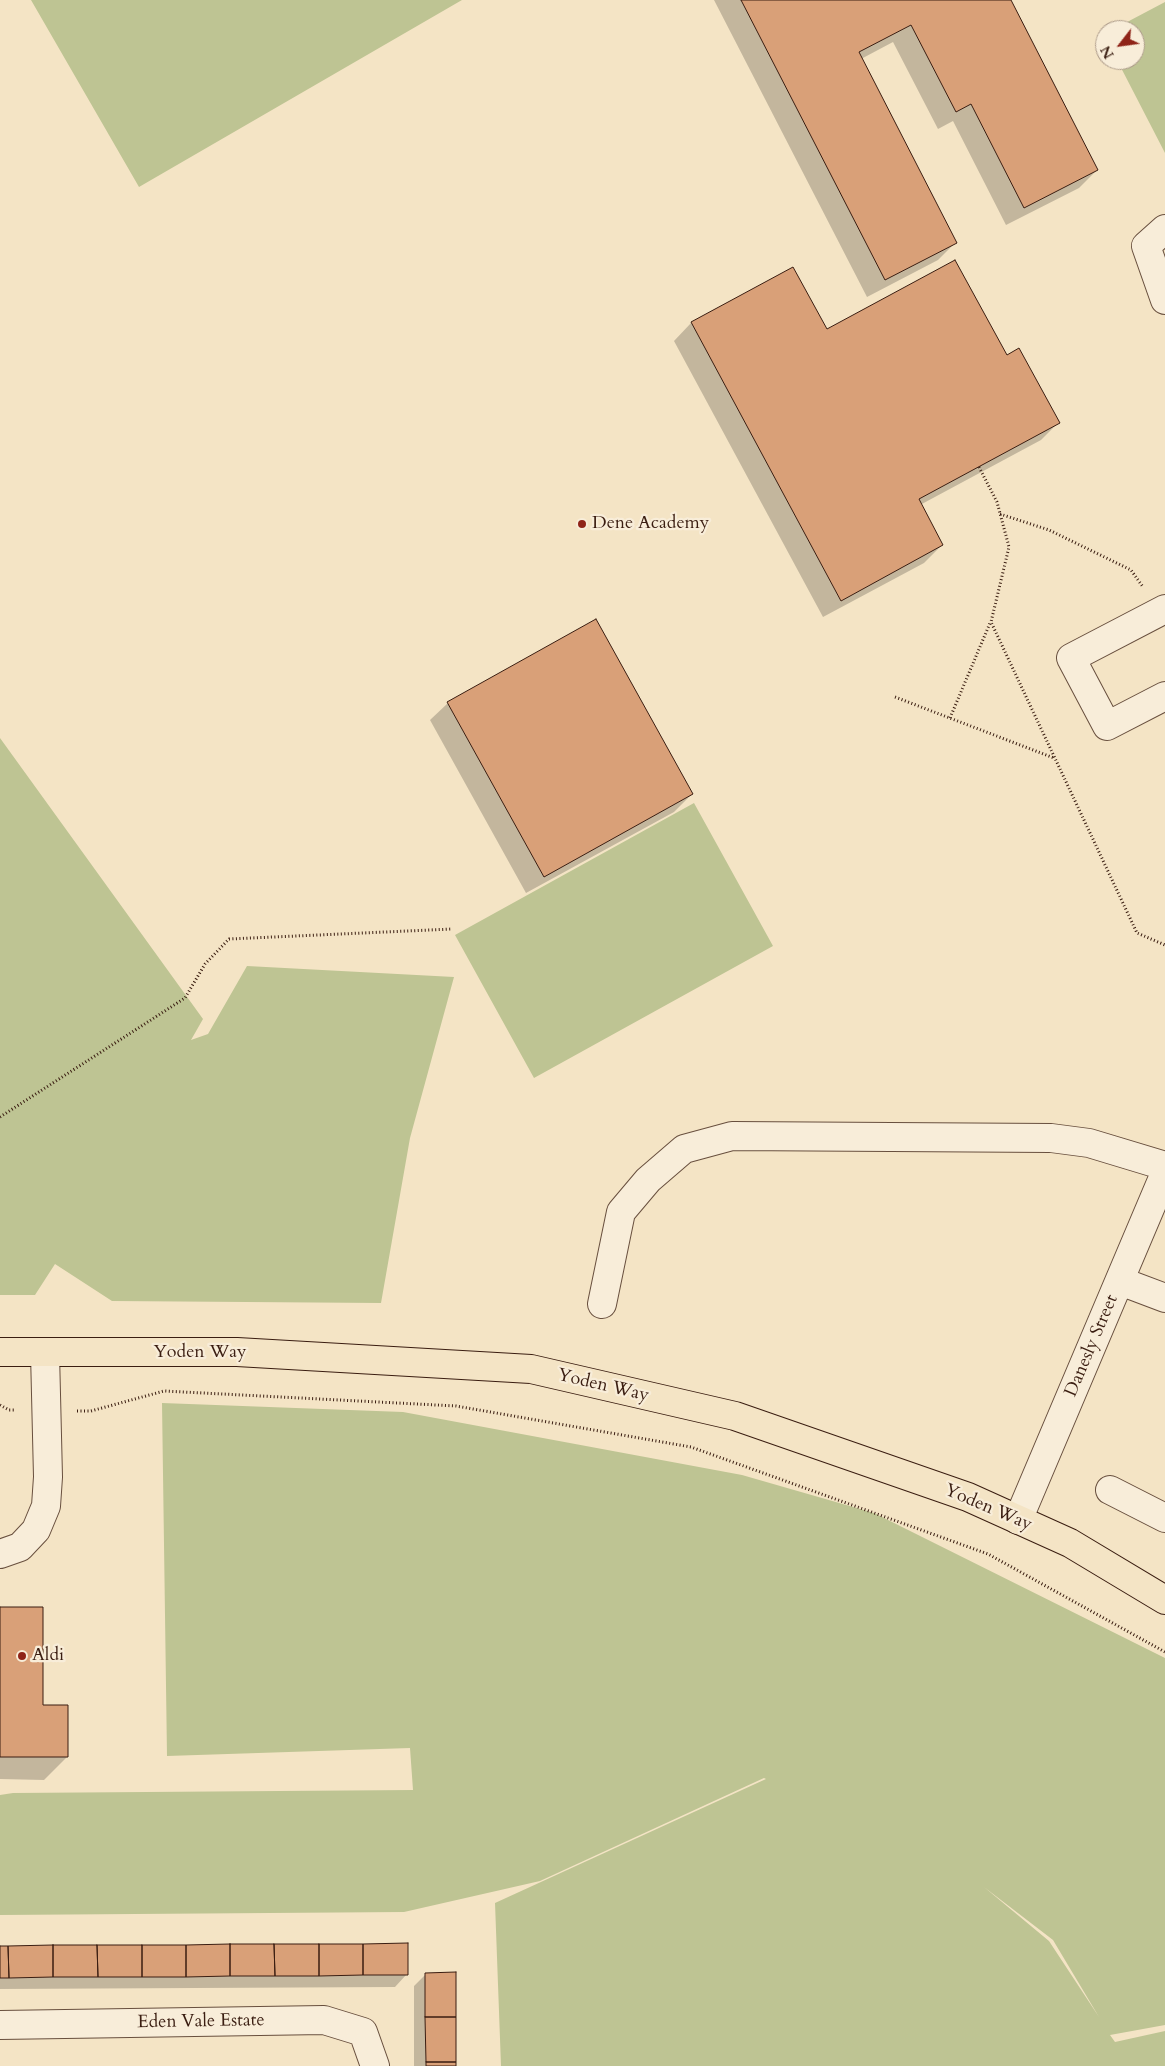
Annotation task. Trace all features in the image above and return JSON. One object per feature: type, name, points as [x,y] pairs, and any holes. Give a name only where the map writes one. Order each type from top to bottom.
[{"type":"main road","name":"Yoden Way","points":[[0,1352],[237,1352],[531,1369],[735,1416],[968,1497],[1070,1543],[1165,1600]]},
{"type":"street","points":[[1165,229],[1146,246],[1165,300]]},
{"type":"street","points":[[1163,610],[1071,658],[1108,726],[1165,696]]},
{"type":"street","points":[[602,1304],[621,1212],[648,1180],[684,1149],[732,1136],[1051,1138],[1089,1143],[1165,1166]]},
{"type":"street","name":"Danesly Street","points":[[1018,1520],[1165,1173]]},
{"type":"street","points":[[1120,1280],[1165,1298]]},
{"type":"street","points":[[0,1554],[20,1546],[36,1530],[46,1506],[47,1411],[45,1353]]},
{"type":"street","points":[[1110,1490],[1165,1518]]},
{"type":"street","name":"Eden Vale Estate","points":[[0,2025],[324,2020],[363,2032],[375,2066]]},
{"type":"path","points":[[950,718],[991,622],[1009,547],[997,502],[979,467]]},
{"type":"path","points":[[1000,514],[1049,530],[1131,570],[1163,610]]},
{"type":"path","points":[[991,622],[1137,933],[1165,945]]},
{"type":"path","points":[[895,698],[1055,758]]},
{"type":"path","points":[[0,1118],[185,998],[205,964],[229,939],[452,929]]},
{"type":"path","points":[[0,1405],[9,1410],[91,1412],[164,1391],[456,1406],[691,1447],[988,1554],[1165,1652]]},
{"type":"green space","points":[[31,0],[462,0],[139,187]]},
{"type":"green space","points":[[1165,2],[1165,153],[1122,70],[1145,70],[1145,20],[1131,20]]},
{"type":"green space","points":[[0,738],[203,1019],[191,1040],[208,1034],[247,966],[454,977],[410,1138],[381,1303],[112,1301],[55,1264],[35,1295],[0,1295]]},
{"type":"green space","points":[[694,803],[773,946],[534,1078],[455,935]]},
{"type":"green space","points":[[162,1403],[403,1412],[742,1475],[874,1513],[1165,1658],[1165,2025],[1110,2035],[1115,2042],[1165,2031],[1165,2066],[501,2066],[495,1903],[766,1779],[764,1778],[540,1881],[404,1912],[0,1915],[0,1795],[13,1793],[413,1790],[410,1748],[167,1756]],"holes":[[[984,1887],[1053,1940],[1099,2017],[1049,1941]]]},
{"type":"building","points":[[741,0],[1011,0],[1098,170],[1024,208],[971,104],[956,112],[911,25],[859,52],[957,243],[885,280]]},
{"type":"building","points":[[955,260],[1007,355],[1019,348],[1060,423],[919,499],[943,545],[841,601],[691,322],[793,267],[827,329]]},
{"type":"building","points":[[596,619],[693,794],[544,877],[447,702]]},
{"type":"building","name":"Aldi","points":[[0,1607],[43,1607],[43,1705],[68,1705],[68,1757],[0,1757]]},
{"type":"building","points":[[408,1943],[408,1975],[363,1975],[363,1944]]},
{"type":"building","points":[[230,1944],[274,1944],[275,1976],[230,1976]]},
{"type":"building","points":[[230,1944],[230,1976],[186,1977],[186,1945]]},
{"type":"building","points":[[274,1944],[319,1944],[319,1976],[275,1976]]},
{"type":"building","points":[[319,1944],[363,1944],[363,1975],[319,1976]]},
{"type":"building","points":[[53,1945],[97,1945],[98,1977],[53,1977]]},
{"type":"building","points":[[53,1945],[53,1977],[9,1978],[8,1946]]},
{"type":"building","points":[[97,1945],[142,1945],[142,1977],[98,1977]]},
{"type":"building","points":[[142,1945],[186,1945],[186,1977],[142,1977]]},
{"type":"building","points":[[0,1946],[8,1946],[9,1978],[0,1978]]},
{"type":"building","points":[[456,1972],[456,2017],[425,2017],[425,1973]]},
{"type":"building","points":[[425,2017],[456,2017],[456,2062],[426,2062]]},
{"type":"building","points":[[426,2062],[456,2062],[456,2066],[426,2066]]},
{"type":"place","name":"Dene Academy","points":[[582,524]]},
{"type":"place","name":"Aldi","points":[[22,1656]]}]
